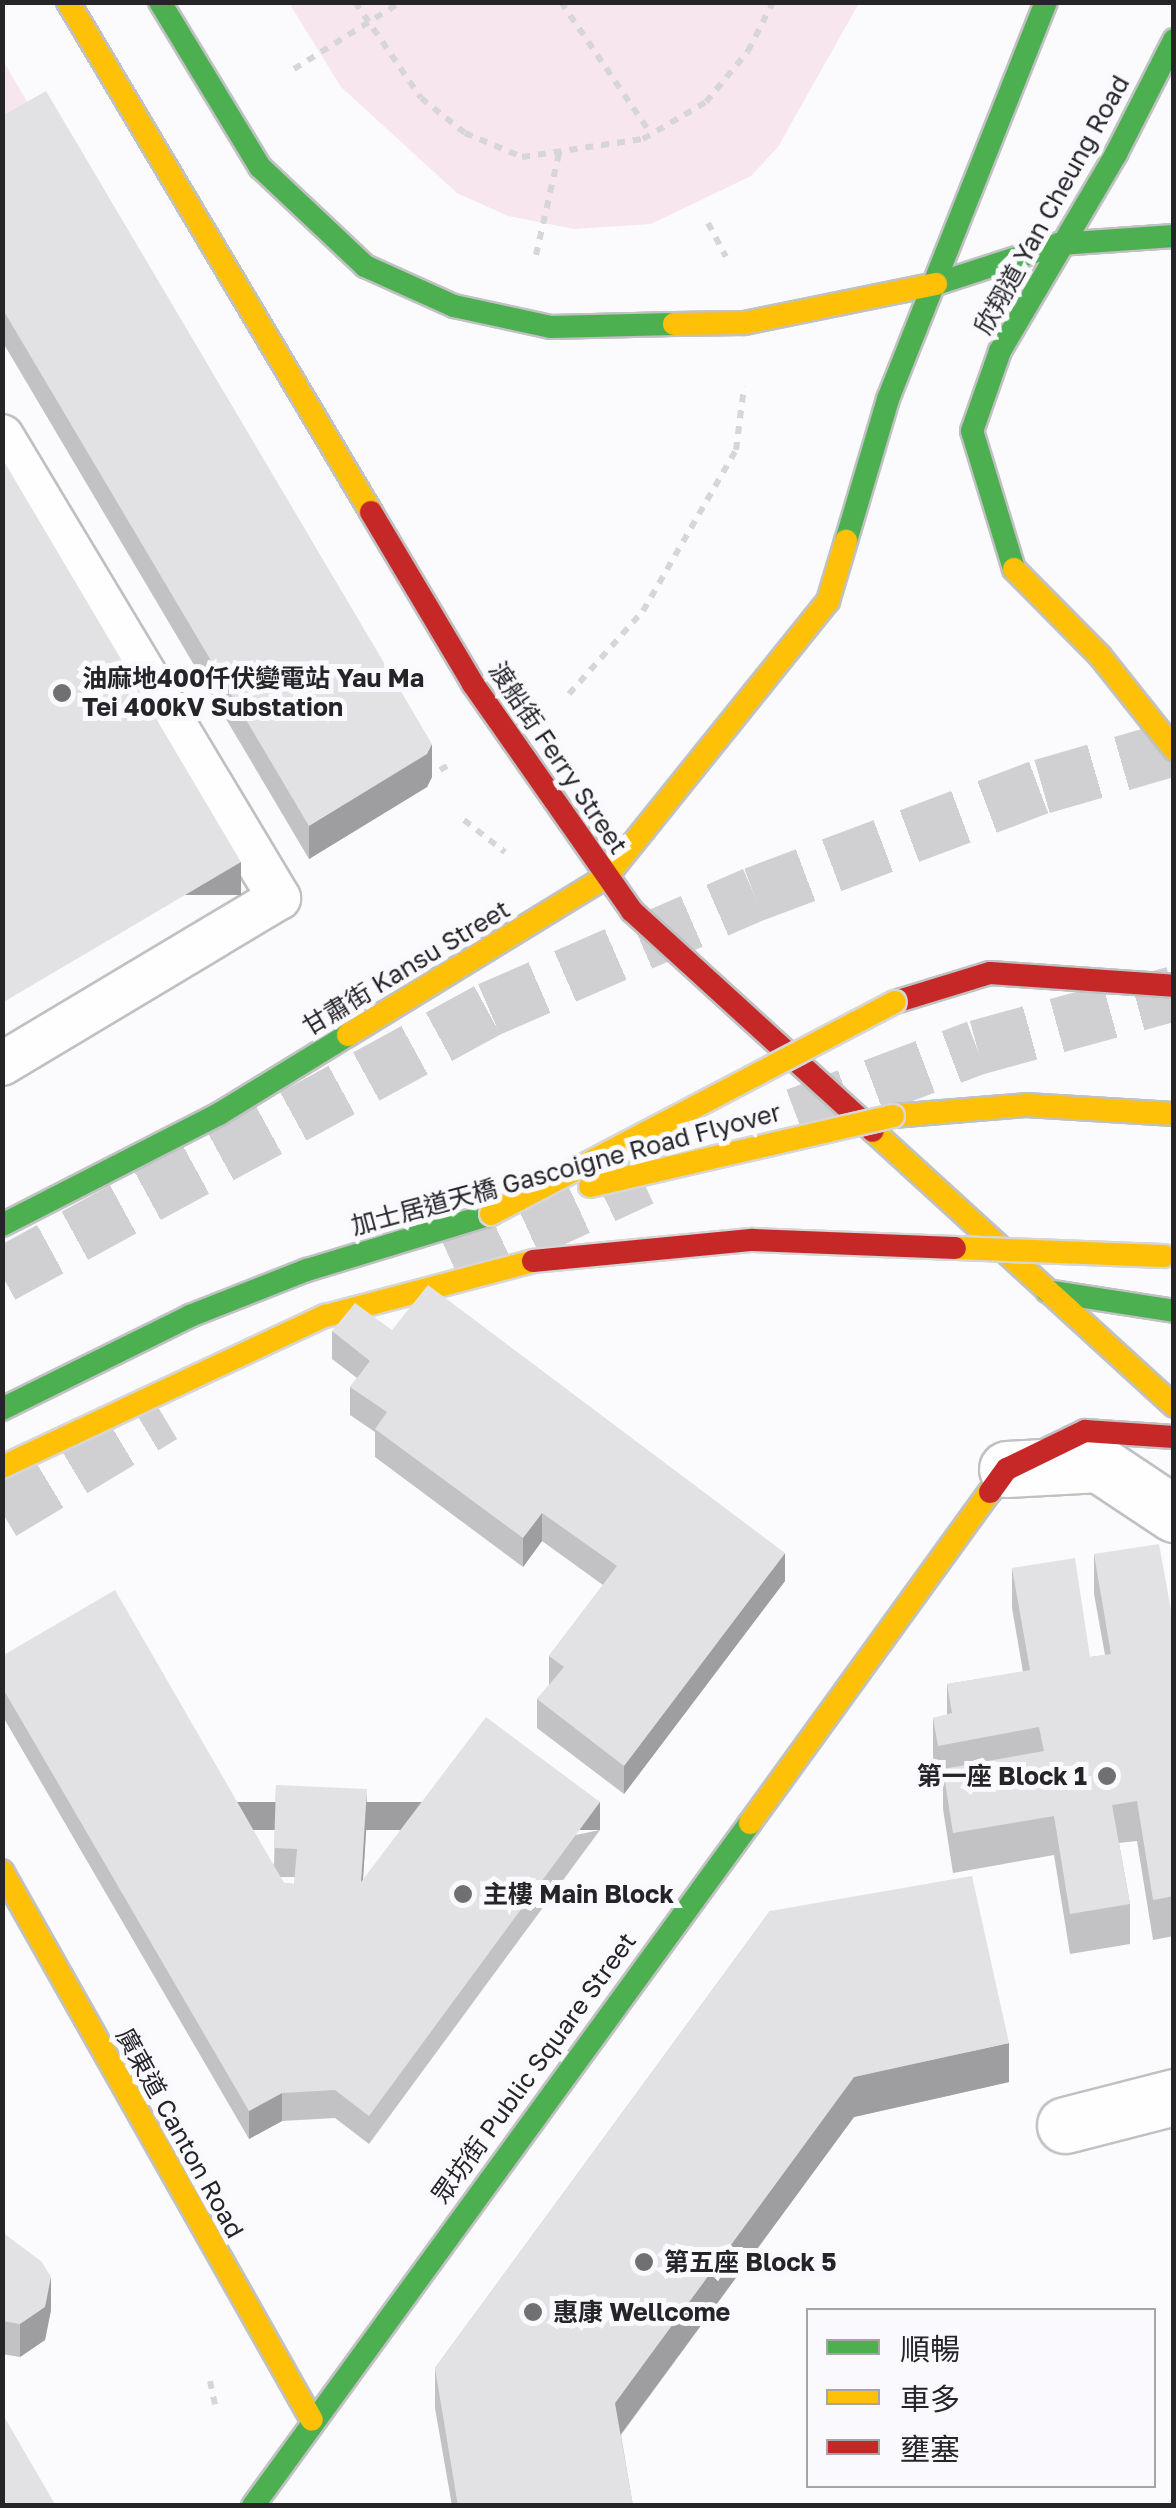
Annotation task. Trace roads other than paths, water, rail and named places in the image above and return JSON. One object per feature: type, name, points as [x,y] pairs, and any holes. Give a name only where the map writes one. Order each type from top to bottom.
[{"type":"main road","name":"渡船街 Ferry Street","points":[[68,2],[473,684],[606,877],[694,969],[1174,1406]]},
{"type":"main road","points":[[160,2],[260,167],[365,266],[454,306],[551,327],[744,323],[936,284],[1060,244],[1174,236]]},
{"type":"main road","points":[[936,284],[1046,2]]},
{"type":"main road","name":"欣翔道 Yan Cheung Road","points":[[1174,40],[1116,154],[1000,352],[972,431],[988,505],[1008,562],[1100,656],[1174,749]]},
{"type":"main road","name":"甘肅街 Kansu Street","points":[[2,1225],[219,1114],[606,877],[706,746],[773,677],[828,601],[888,399],[936,284]]},
{"type":"main road","points":[[491,1214],[895,1002],[990,973],[1174,986]]},
{"type":"main road","name":"加士居道天橋 Gascoigne Road Flyover","points":[[2,1410],[190,1316],[307,1270],[491,1214],[765,1141],[893,1116],[1026,1104],[1174,1114]]},
{"type":"main road","points":[[2,1467],[325,1316],[508,1265],[631,1247],[753,1240],[1170,1258]]},
{"type":"main road","points":[[1047,1292],[1174,1311]]},
{"type":"main road","name":"眾坊街 Public Square Street","points":[[253,2506],[1007,1470],[1085,1432],[1174,1438]]},
{"type":"main road","name":"廣東道 Canton Road","points":[[2,1871],[312,2420]]},
{"type":"street","points":[[1007,1470],[1099,1464],[1174,1514]]},
{"type":"street","points":[[1066,2125],[1174,2097]]},
{"type":"lane","points":[[2,436],[279,898],[2,1064]]},
{"type":"tunnel","points":[[2,1275],[489,1009],[754,894],[1042,786],[1174,748]]},
{"type":"tunnel","points":[[796,1115],[977,1047],[1174,993]]},
{"type":"tunnel","points":[[453,1265],[642,1178]]},
{"type":"tunnel","points":[[2,1512],[163,1415]]},
{"type":"place","name":"油麻地400仟伏變電站 Yau Ma Tei 400kV Substation","points":[[62,693]]},
{"type":"place","name":"第一座 Block 1","points":[[1107,1776]]},
{"type":"place","name":"主樓 Main Block","points":[[463,1894]]},
{"type":"place","name":"第五座 Block 5","points":[[644,2262]]},
{"type":"place","name":"惠康 Wellcome","points":[[533,2312]]}]
